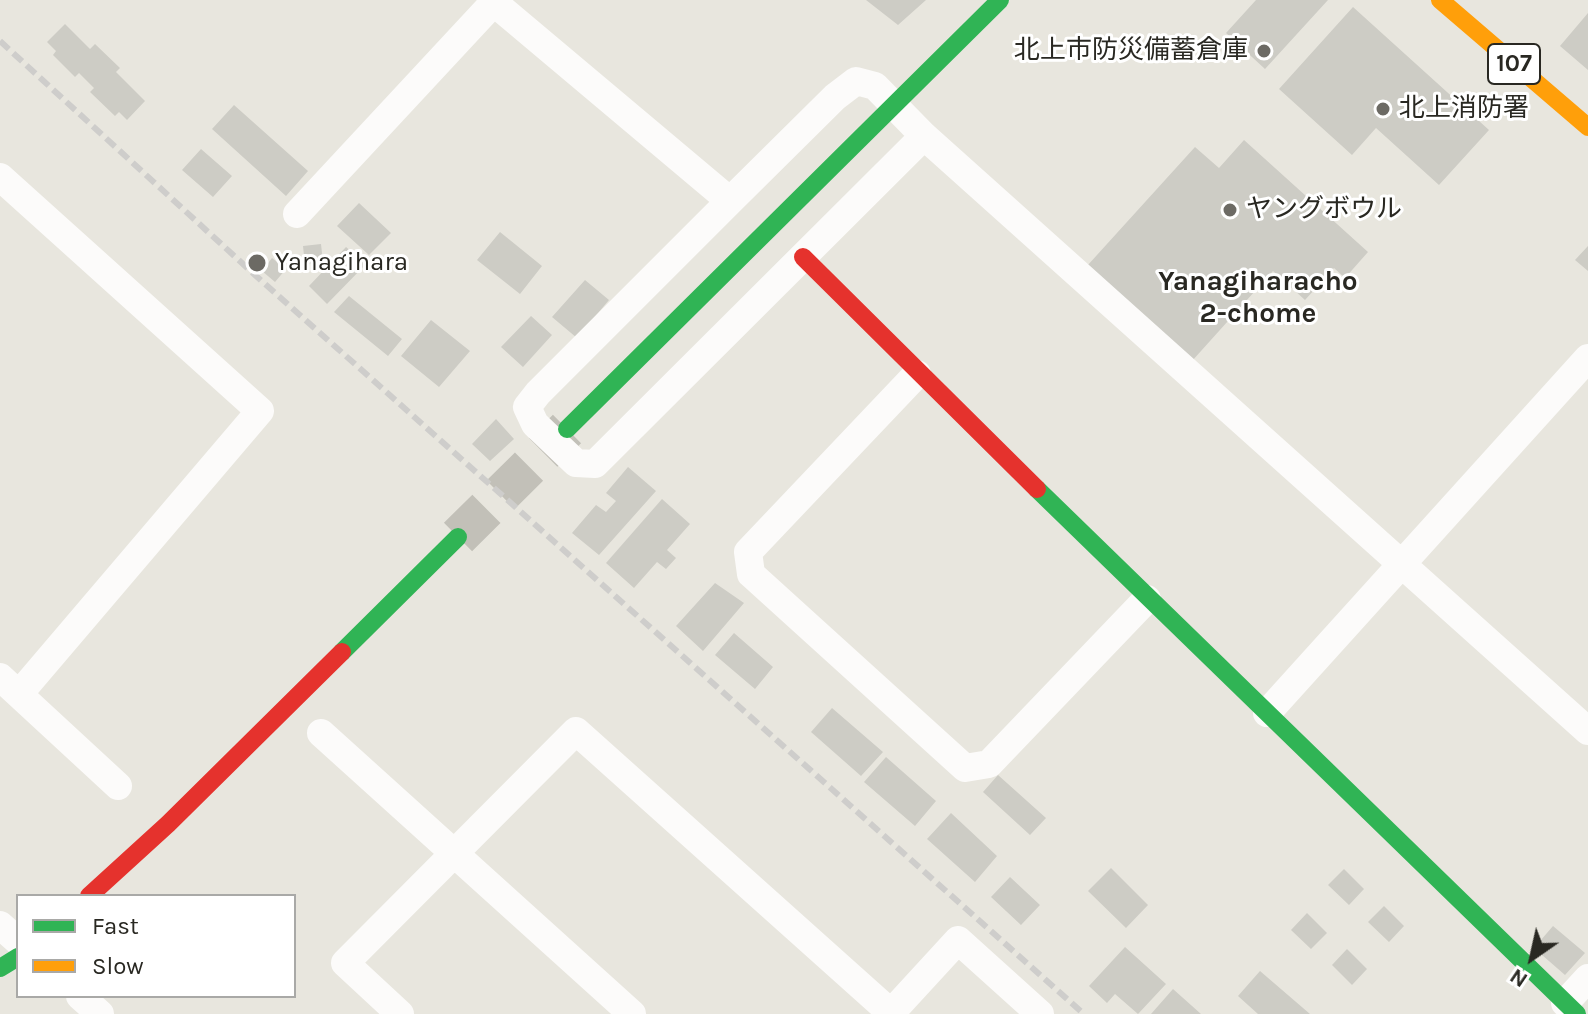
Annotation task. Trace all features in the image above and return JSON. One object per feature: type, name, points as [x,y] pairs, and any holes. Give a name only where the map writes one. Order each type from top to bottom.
[{"type":"main road","points":[[567,429],[766,228],[1000,0]]},
{"type":"main road","name":"107","points":[[1440,0],[1588,127]]},
{"type":"main road","points":[[803,257],[917,374],[1147,599],[1571,1008]]},
{"type":"main road","points":[[91,894],[168,824],[458,537]]},
{"type":"street","points":[[297,214],[494,1],[730,201]]},
{"type":"street","points":[[924,136],[595,464],[576,463],[535,424],[527,407],[730,201],[856,81],[875,86],[924,136],[1588,731]]},
{"type":"street","points":[[0,177],[260,411],[9,686],[118,786]]},
{"type":"street","points":[[1267,713],[1588,358]]},
{"type":"street","points":[[917,374],[748,552],[751,574],[965,768],[989,764],[1147,599]]},
{"type":"street","points":[[400,1014],[345,963],[576,731],[891,1014],[958,940],[1040,1014]]},
{"type":"street","points":[[321,733],[632,1014]]},
{"type":"street","points":[[0,925],[16,939]]},
{"type":"street","points":[[1571,1008],[1588,978]]},
{"type":"street","points":[[82,998],[100,1014]]},
{"type":"building","points":[[866,0],[926,0],[898,25]]},
{"type":"building","name":"北上市防災備蓄倉庫","points":[[1256,0],[1328,0],[1265,69],[1226,33]]},
{"type":"building","name":"北上消防署","points":[[1353,7],[1489,130],[1439,185],[1376,128],[1352,155],[1279,89]]},
{"type":"building","points":[[1588,13],[1588,70],[1560,46]]},
{"type":"building","points":[[65,24],[90,49],[95,44],[120,68],[116,72],[145,101],[127,120],[119,112],[115,116],[90,92],[94,88],[79,73],[75,77],[53,55],[56,51],[47,42]]},
{"type":"building","points":[[234,105],[308,171],[286,196],[212,129]]},
{"type":"building","name":"ヤングボウル","points":[[1244,140],[1368,252],[1345,278],[1334,268],[1305,300],[1273,271],[1192,361],[1087,266],[1195,147],[1219,168]]},
{"type":"building","points":[[201,149],[232,176],[213,197],[182,170]]},
{"type":"building","points":[[359,203],[391,233],[369,255],[337,226]]},
{"type":"building","points":[[500,232],[542,266],[520,294],[477,260]]},
{"type":"building","points":[[321,244],[323,262],[305,265],[303,246]]},
{"type":"building","points":[[1588,246],[1588,271],[1575,260]]},
{"type":"building","points":[[346,247],[366,264],[327,304],[309,286]]},
{"type":"building","points":[[272,258],[286,269],[275,282],[262,271]]},
{"type":"building","points":[[585,280],[609,300],[577,338],[552,317]]},
{"type":"building","points":[[349,296],[402,339],[388,356],[334,312]]},
{"type":"building","points":[[531,316],[552,335],[523,367],[501,347]]},
{"type":"building","points":[[431,320],[470,351],[439,387],[401,356]]},
{"type":"building","points":[[496,419],[514,439],[490,461],[472,444]]},
{"type":"building","points":[[628,467],[656,491],[599,555],[572,533],[596,505],[606,512],[616,501],[606,493]]},
{"type":"building","points":[[662,499],[690,524],[667,550],[676,558],[666,569],[657,562],[634,588],[606,563]]},
{"type":"building","points":[[715,583],[744,603],[703,651],[676,626]]},
{"type":"building","points":[[734,633],[773,667],[755,689],[715,655]]},
{"type":"building","points":[[832,708],[883,752],[861,776],[811,732]]},
{"type":"building","points":[[886,757],[936,801],[915,826],[864,782]]},
{"type":"building","points":[[998,775],[1046,818],[1030,835],[983,792]]},
{"type":"building","points":[[951,813],[997,856],[975,882],[927,839]]},
{"type":"building","points":[[1111,868],[1148,905],[1126,928],[1088,891]]},
{"type":"building","points":[[1344,869],[1364,889],[1349,905],[1328,885]]},
{"type":"building","points":[[1010,877],[1040,905],[1021,925],[991,897]]},
{"type":"building","points":[[1384,906],[1404,926],[1389,942],[1368,922]]},
{"type":"building","points":[[1307,913],[1327,933],[1311,949],[1291,930]]},
{"type":"building","points":[[1553,926],[1585,953],[1565,975],[1534,948]]},
{"type":"building","points":[[1125,947],[1166,984],[1138,1014],[1115,994],[1107,1003],[1089,986]]},
{"type":"building","points":[[1347,949],[1367,969],[1352,985],[1332,965]]},
{"type":"building","points":[[1260,971],[1310,1014],[1258,1014],[1238,996]]},
{"type":"building","points":[[1173,989],[1201,1014],[1151,1014]]},
{"type":"tunnel","points":[[458,537],[567,429]]},
{"type":"railway","points":[[0,41],[255,275],[1084,1014]]},
{"type":"traffic: fast","points":[[567,429],[1000,0]]},
{"type":"traffic: fast","points":[[1037,489],[1577,1014]]},
{"type":"traffic: fast","points":[[342,652],[458,537]]},
{"type":"traffic: fast","points":[[0,968],[16,958]]},
{"type":"traffic: slow","points":[[1440,0],[1588,127]]},
{"type":"traffic: jam","points":[[803,257],[1037,489]]},
{"type":"traffic: jam","points":[[91,894],[168,824],[342,652]]},
{"type":"place","name":"北上市防災備蓄倉庫","points":[[1264,51]]},
{"type":"place","name":"北上消防署","points":[[1383,109]]},
{"type":"place","name":"ヤングボウル","points":[[1230,210]]},
{"type":"place","name":"Yanagihara","points":[[257,263]]},
{"type":"district","name":"Yanagiharacho 2-chome","points":[[1258,298]]}]
